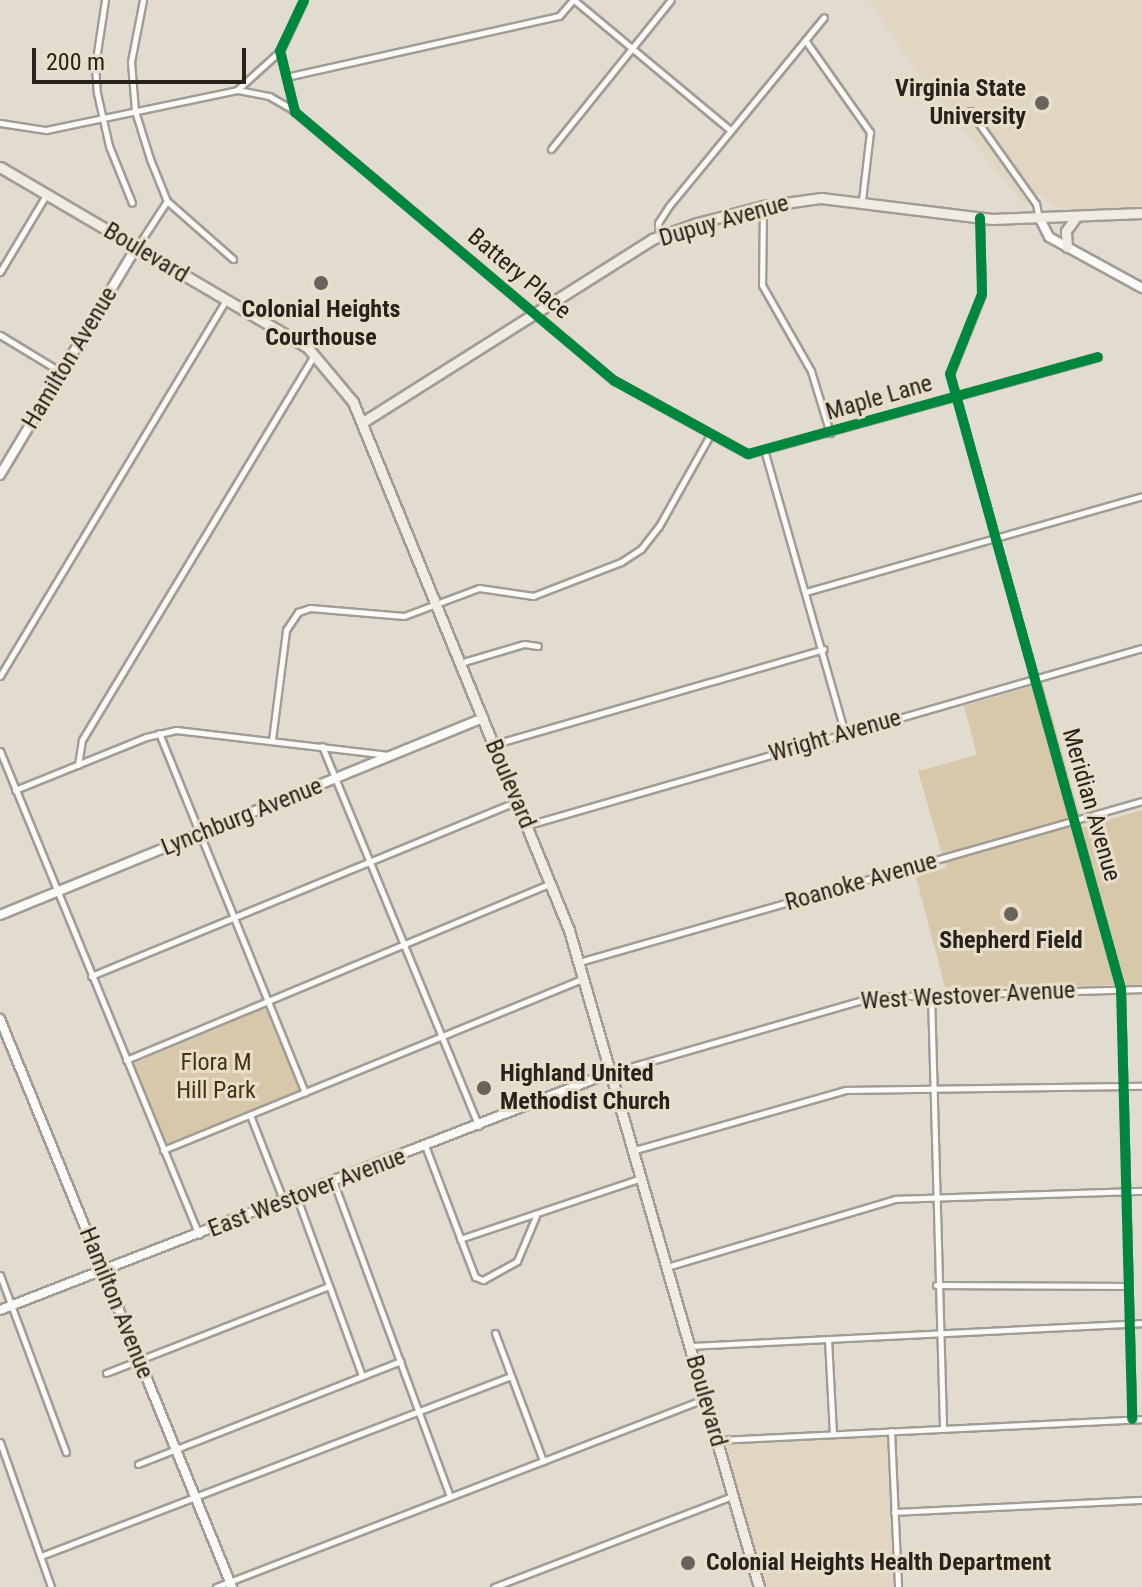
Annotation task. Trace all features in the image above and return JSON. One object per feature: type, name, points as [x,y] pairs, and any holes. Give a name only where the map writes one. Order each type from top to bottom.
[{"type":"main road","name":"Boulevard","points":[[0,167],[315,354],[344,388],[363,422],[435,606],[552,882],[635,1150],[759,1587]]},
{"type":"main road","name":"Dupuy Avenue","points":[[363,422],[659,236],[763,206],[807,199],[862,200],[980,218],[1075,218],[1142,213]]},
{"type":"main road","points":[[1067,247],[1066,231],[1075,218]]},
{"type":"street","points":[[105,0],[95,66],[101,118],[132,203]]},
{"type":"street","points":[[143,0],[131,62],[135,111],[167,201],[233,259]]},
{"type":"street","points":[[0,123],[46,130],[237,90],[280,51],[304,0]]},
{"type":"street","points":[[286,77],[559,16],[574,0],[730,130]]},
{"type":"street","points":[[551,149],[671,0]]},
{"type":"street","points":[[659,236],[661,216],[824,17]]},
{"type":"street","points":[[805,40],[870,132],[862,200]]},
{"type":"street","points":[[280,51],[295,112]]},
{"type":"street","name":"Battery Place","points":[[237,90],[269,96],[295,112],[621,386],[748,454],[765,453]]},
{"type":"street","points":[[970,111],[1036,204],[1045,233],[1142,288]]},
{"type":"street","points":[[0,272],[47,194]]},
{"type":"street","name":"Hamilton Avenue","points":[[0,475],[167,201]]},
{"type":"street","points":[[763,206],[762,285],[811,371],[830,433]]},
{"type":"street","name":"Meridian Avenue","points":[[980,218],[982,294],[952,360],[955,397],[1121,989],[1132,1419]]},
{"type":"street","points":[[0,676],[225,301]]},
{"type":"street","points":[[0,335],[62,372]]},
{"type":"street","points":[[78,765],[82,740],[315,354]]},
{"type":"street","name":"Maple Lane","points":[[765,453],[1098,357]]},
{"type":"street","points":[[272,740],[285,635],[292,616],[310,608],[404,616],[479,588],[533,596],[633,555],[659,526],[710,435]]},
{"type":"street","points":[[765,453],[824,649],[845,733]]},
{"type":"street","points":[[806,592],[1142,496]]},
{"type":"street","points":[[459,664],[524,644],[538,646]]},
{"type":"street","name":"Wright Avenue","points":[[528,825],[1142,648]]},
{"type":"street","points":[[494,745],[824,649]]},
{"type":"street","name":"Lynchburg Avenue","points":[[0,915],[483,718]]},
{"type":"street","points":[[15,790],[159,733],[190,730],[394,755]]},
{"type":"street","points":[[159,733],[305,1092]]},
{"type":"street","points":[[322,746],[479,1127]]},
{"type":"street","points":[[0,751],[199,1235]]},
{"type":"street","points":[[91,976],[518,801]]},
{"type":"street","name":"Roanoke Avenue","points":[[579,962],[1142,801]]},
{"type":"street","points":[[126,1060],[552,882]]},
{"type":"street","points":[[163,1150],[584,979]]},
{"type":"street","name":"West Westover Avenue","points":[[612,1072],[862,999],[1142,989]]},
{"type":"street","points":[[931,995],[936,1285],[943,1428]]},
{"type":"street","name":"Hamilton Avenue","points":[[0,1019],[140,1359],[193,1498],[231,1584]]},
{"type":"street","name":"East Westover Avenue","points":[[0,1310],[426,1148],[612,1072]]},
{"type":"street","points":[[635,1150],[833,1092],[1142,1086]]},
{"type":"street","points":[[250,1115],[285,1202]]},
{"type":"street","points":[[426,1148],[472,1273],[483,1280],[517,1261],[536,1216]]},
{"type":"street","points":[[460,1239],[536,1216],[642,1177]]},
{"type":"street","points":[[334,1183],[450,1496]]},
{"type":"street","points":[[667,1267],[895,1199],[934,1194],[1142,1191]]},
{"type":"street","points":[[297,1198],[362,1376]]},
{"type":"street","points":[[0,1275],[66,1452]]},
{"type":"street","points":[[936,1285],[1127,1286]]},
{"type":"street","points":[[106,1373],[329,1286]]},
{"type":"street","points":[[690,1346],[1142,1323]]},
{"type":"street","points":[[495,1333],[543,1461]]},
{"type":"street","points":[[828,1339],[833,1434]]},
{"type":"street","points":[[138,1464],[401,1361]]},
{"type":"street","points":[[41,1556],[511,1376]]},
{"type":"street","points":[[216,1587],[231,1584],[705,1399]]},
{"type":"street","points":[[717,1440],[1142,1419]]},
{"type":"street","points":[[891,1431],[898,1587]]},
{"type":"street","points":[[0,1442],[51,1587]]},
{"type":"street","points":[[494,1587],[733,1496]]},
{"type":"street","points":[[894,1512],[1142,1500]]},
{"type":"shaded area","name":"Virginia State University","points":[[869,0],[1142,0],[1142,207],[1083,211],[1054,207],[1039,194],[1023,204],[909,62]]},
{"type":"shaded area","points":[[887,1436],[895,1587],[764,1587],[726,1443]]},
{"type":"green space","points":[[1043,683],[1083,827],[1142,810],[1142,985],[945,987],[916,877],[946,868],[918,771],[977,755],[964,706]]},
{"type":"green space","name":"Flora M Hill Park","points":[[265,1008],[300,1091],[169,1147],[133,1064]]},
{"type":"cycle path","points":[[304,0],[280,51],[295,112],[615,381],[748,454],[1098,357]]},
{"type":"cycle path","points":[[980,218],[982,294],[950,374],[1121,989],[1132,1419]]},
{"type":"place","name":"Virginia State University","points":[[1042,103]]},
{"type":"place","name":"Colonial Heights Courthouse","points":[[321,283]]},
{"type":"place","name":"Shepherd Field","points":[[1011,914]]},
{"type":"place","name":"Highland United Methodist Church","points":[[484,1088]]},
{"type":"place","name":"Colonial Heights Health Department","points":[[688,1563]]}]
